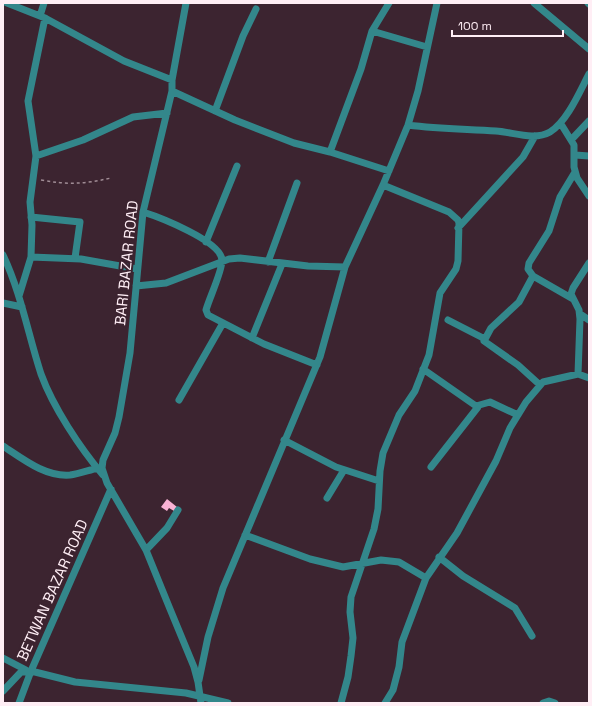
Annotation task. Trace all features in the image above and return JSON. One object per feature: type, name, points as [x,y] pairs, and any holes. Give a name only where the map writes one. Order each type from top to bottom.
[{"type":"street","points":[[7,3],[42,17],[124,61],[172,80]]},
{"type":"street","points":[[19,296],[31,257],[30,202],[36,156],[28,101],[44,3]]},
{"type":"street","name":"BARI BAZAR ROAD","points":[[103,475],[103,460],[115,433],[126,376],[143,212],[172,91],[172,80],[186,3]]},
{"type":"street","points":[[330,152],[361,70],[372,31],[389,3]]},
{"type":"street","points":[[198,682],[215,613],[284,440],[317,365],[327,335],[345,267],[383,185],[408,125],[418,91],[437,3]]},
{"type":"street","points":[[534,3],[589,49]]},
{"type":"street","points":[[215,111],[243,36],[256,9]]},
{"type":"street","points":[[372,31],[427,48]]},
{"type":"street","points":[[408,125],[436,129],[496,131],[535,136],[550,132],[561,124],[589,74]]},
{"type":"street","points":[[172,91],[215,111],[294,143],[330,152],[389,171]]},
{"type":"street","points":[[36,156],[83,140],[132,117],[167,113]]},
{"type":"street","points":[[571,140],[589,121]]},
{"type":"street","points":[[561,124],[571,140],[575,155],[575,172],[577,178],[589,196]]},
{"type":"street","points":[[458,228],[523,157],[535,136]]},
{"type":"street","points":[[575,155],[589,156]]},
{"type":"street","points":[[206,242],[237,166]]},
{"type":"street","points":[[573,299],[533,276],[528,269],[529,263],[549,231],[560,197],[575,172]]},
{"type":"street","points":[[268,262],[297,183]]},
{"type":"street","points":[[341,703],[348,677],[353,638],[350,612],[351,597],[364,563],[374,529],[378,509],[379,482],[383,453],[390,433],[415,391],[432,343],[440,293],[456,269],[458,261],[458,220],[449,212],[383,185]]},
{"type":"street","points":[[143,212],[174,223],[206,242],[219,252],[222,261],[206,311],[208,315],[252,338],[317,365]]},
{"type":"street","points":[[31,217],[80,222],[75,258]]},
{"type":"street","points":[[3,255],[14,279],[42,375],[63,418],[86,454],[103,475],[146,550],[198,682],[201,699]]},
{"type":"street","points":[[31,257],[75,258],[137,269]]},
{"type":"street","points":[[136,286],[166,283],[222,261],[240,258],[282,264],[345,267]]},
{"type":"street","points":[[578,374],[580,314],[571,294],[573,288],[589,263]]},
{"type":"street","points":[[252,338],[282,264]]},
{"type":"street","points":[[485,338],[494,325],[519,302],[533,276]]},
{"type":"street","points":[[3,303],[22,308]]},
{"type":"street","points":[[580,314],[589,320]]},
{"type":"street","points":[[448,320],[485,338],[485,342],[518,365],[540,385]]},
{"type":"street","points":[[179,400],[223,323]]},
{"type":"street","points":[[423,369],[478,407]]},
{"type":"street","points":[[385,703],[393,690],[399,667],[402,642],[426,578],[439,557],[457,534],[518,414],[540,385],[550,379],[558,380],[578,374],[589,378]]},
{"type":"street","points":[[432,467],[478,407],[489,402],[518,414]]},
{"type":"street","points":[[284,440],[321,460],[379,482]]},
{"type":"street","points":[[3,446],[41,469],[53,473],[72,475],[98,468]]},
{"type":"street","points":[[327,498],[344,470]]},
{"type":"street","name":"BETWAN BAZAR ROAD","points":[[19,703],[28,670],[110,489]]},
{"type":"street","points":[[146,550],[167,528],[178,510]]},
{"type":"street","points":[[246,535],[328,564],[343,566],[381,560],[399,562],[426,578]]},
{"type":"street","points":[[439,557],[463,576],[515,608],[521,615],[532,636]]},
{"type":"street","points":[[3,658],[28,670],[76,682],[228,703]]},
{"type":"street","points":[[4,692],[15,677],[28,670]]},
{"type":"street","points":[[543,703],[549,701],[555,703]]},
{"type":"path","points":[[33,178],[62,184],[84,184],[110,178]]},
{"type":"building","points":[[167,499],[177,507],[174,511],[169,508],[167,511],[161,507]]}]
